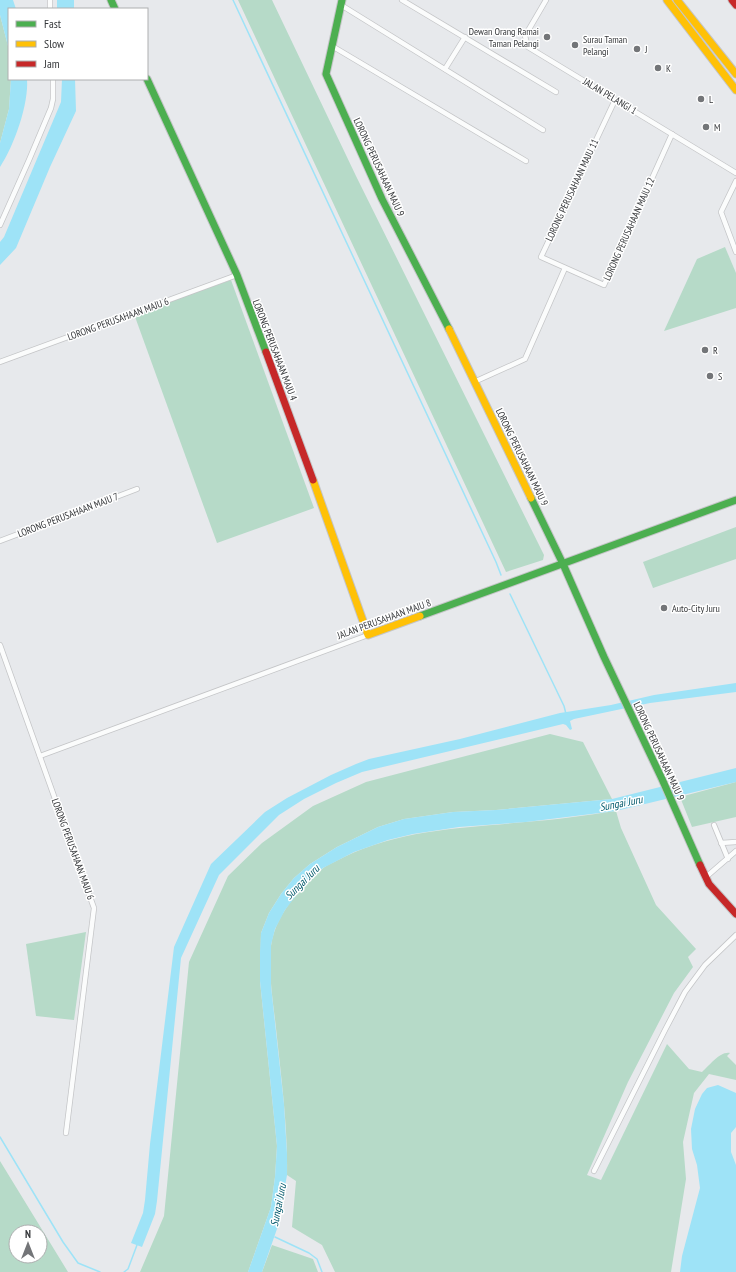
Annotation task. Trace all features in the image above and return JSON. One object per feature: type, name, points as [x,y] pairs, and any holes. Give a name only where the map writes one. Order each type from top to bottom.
[{"type":"main road","points":[[667,0],[736,90]]},
{"type":"main road","points":[[677,0],[736,74]]},
{"type":"main road","points":[[732,0],[736,5]]},
{"type":"main road","name":"LORONG PERUSAHAAN MAJU 9","points":[[341,3],[326,74],[332,91],[382,199],[563,564],[662,779],[708,884],[736,914]]},
{"type":"main road","name":"LORONG PERUSAHAAN MAJU 4","points":[[147,80],[237,275],[368,635]]},
{"type":"main road","name":"JALAN PERUSAHAAN MAJU 8","points":[[368,635],[736,500]]},
{"type":"street","points":[[402,0],[556,92]]},
{"type":"street","name":"JALAN PELANGI 1","points":[[546,0],[525,36],[528,47],[736,173]]},
{"type":"street","points":[[341,3],[544,130]]},
{"type":"street","points":[[445,69],[465,37]]},
{"type":"street","points":[[332,46],[526,161]]},
{"type":"street","points":[[0,225],[30,160],[51,108],[53,99],[53,80]]},
{"type":"street","name":"LORONG PERUSAHAAN MAJU 11","points":[[565,268],[541,257],[615,100]]},
{"type":"street","name":"LORONG PERUSAHAAN MAJU 12","points":[[565,268],[604,285],[672,134]]},
{"type":"street","points":[[736,181],[721,212],[736,252]]},
{"type":"street","points":[[474,382],[525,359],[565,268]]},
{"type":"street","name":"LORONG PERUSAHAAN MAJU 6","points":[[0,362],[237,275]]},
{"type":"street","name":"LORONG PERUSAHAAN MAJU 7","points":[[0,541],[137,490]]},
{"type":"street","name":"JALAN PERUSAHAAN MAJU 8","points":[[40,756],[368,635]]},
{"type":"street","name":"LORONG PERUSAHAAN MAJU 6","points":[[0,645],[94,908],[66,1133]]},
{"type":"street","points":[[714,825],[728,859]]},
{"type":"street","points":[[721,843],[736,842]]},
{"type":"street","points":[[706,877],[736,851]]},
{"type":"street","points":[[594,1172],[664,1030],[685,992],[705,965],[736,935]]},
{"type":"green space","points":[[238,0],[272,0],[356,176],[544,555],[543,560],[506,572]]},
{"type":"green space","points":[[0,15],[8,46],[8,80],[11,80],[9,109],[0,143]]},
{"type":"green space","points":[[725,247],[736,273],[736,308],[664,331],[697,259]]},
{"type":"green space","points":[[231,280],[314,508],[217,543],[134,314]]},
{"type":"green space","points":[[736,527],[736,559],[653,588],[643,562]]},
{"type":"green space","points":[[550,734],[583,742],[612,799],[496,810],[453,812],[404,819],[378,827],[337,847],[310,864],[294,878],[281,894],[269,913],[261,933],[260,981],[277,1146],[275,1177],[271,1207],[248,1272],[140,1272],[164,1216],[189,962],[228,876],[262,843],[313,806],[366,782]]},
{"type":"green space","points":[[736,782],[736,817],[692,827],[680,797]]},
{"type":"green space","points":[[616,811],[621,828],[656,905],[696,949],[688,957],[693,967],[674,993],[628,1082],[587,1175],[601,1180],[667,1044],[689,1069],[702,1072],[722,1054],[726,1053],[730,1053],[727,1056],[736,1065],[736,1080],[709,1074],[694,1093],[683,1142],[686,1179],[671,1272],[335,1272],[322,1245],[292,1227],[296,1181],[287,1175],[282,1083],[270,966],[272,939],[279,920],[293,898],[314,875],[324,867],[366,848],[410,835],[433,831],[548,820]]},
{"type":"green space","points":[[86,932],[74,1020],[36,1016],[26,944]]},
{"type":"green space","points":[[0,1161],[39,1224],[8,1224],[8,1264],[48,1264],[48,1239],[68,1272],[0,1272]]},
{"type":"green space","points":[[272,1245],[313,1259],[318,1272],[262,1272]]},
{"type":"water","points":[[0,0],[13,0],[16,8],[8,8],[8,46],[0,15]]},
{"type":"water","points":[[57,0],[74,0],[74,8],[57,8]]},
{"type":"water","points":[[11,80],[27,80],[26,100],[20,124],[0,167],[0,143],[9,109]]},
{"type":"water","points":[[62,80],[75,80],[76,111],[50,167],[16,248],[0,265],[0,242],[4,237],[61,102]]},
{"type":"water","points":[[736,683],[736,692],[650,703],[574,719],[570,721],[572,729],[570,730],[563,724],[362,772],[304,799],[279,815],[219,875],[181,958],[155,1214],[142,1247],[131,1243],[143,1213],[145,1200],[150,1144],[174,947],[211,864],[265,812],[287,798],[331,775],[369,759],[460,739],[560,713],[611,705],[654,695]]},
{"type":"water","name":"Sungai Juru","points":[[736,768],[736,782],[616,811],[526,822],[459,827],[413,834],[388,840],[354,852],[323,868],[308,880],[285,910],[275,929],[271,945],[271,986],[284,1104],[287,1175],[278,1226],[262,1272],[248,1272],[271,1207],[277,1146],[260,981],[261,933],[269,913],[281,894],[294,878],[310,864],[337,847],[378,827],[404,819],[453,812],[496,810],[612,799]]},
{"type":"water","points":[[718,1085],[736,1093],[736,1127],[731,1133],[731,1152],[736,1165],[736,1272],[680,1272],[682,1256],[700,1188],[697,1165],[692,1149],[691,1129],[695,1109],[702,1094],[707,1088]]},
{"type":"waterway","points":[[233,0],[501,575]]},
{"type":"waterway","points":[[510,594],[564,706],[566,714]]},
{"type":"waterway","points":[[0,1137],[63,1242],[78,1263],[100,1272]]},
{"type":"waterway","points":[[275,1237],[309,1253],[317,1259],[322,1272]]},
{"type":"waterway","points":[[124,1272],[128,1269],[137,1245]]},
{"type":"traffic: fast","points":[[111,0],[115,8]]},
{"type":"traffic: fast","points":[[342,0],[326,74],[382,199],[449,329]]},
{"type":"traffic: fast","points":[[147,80],[237,275],[266,352]]},
{"type":"traffic: fast","points":[[531,498],[563,564],[604,657],[662,779],[700,865]]},
{"type":"traffic: fast","points":[[420,616],[736,500]]},
{"type":"traffic: slow","points":[[667,0],[736,90]]},
{"type":"traffic: slow","points":[[677,0],[736,74]]},
{"type":"traffic: slow","points":[[449,329],[531,498]]},
{"type":"traffic: slow","points":[[313,480],[368,635],[420,616]]},
{"type":"traffic: jam","points":[[732,0],[736,5]]},
{"type":"traffic: jam","points":[[266,352],[313,480]]},
{"type":"traffic: jam","points":[[700,865],[709,884],[736,914]]},
{"type":"place","name":"Dewan Orang Ramai Taman Pelangi","points":[[547,37]]},
{"type":"place","name":"Surau Taman Pelangi","points":[[575,45]]},
{"type":"place","name":"J","points":[[637,49]]},
{"type":"place","name":"K","points":[[658,68]]},
{"type":"place","name":"L","points":[[701,99]]},
{"type":"place","name":"M","points":[[706,127]]},
{"type":"place","name":"R","points":[[705,350]]},
{"type":"place","name":"S","points":[[710,376]]},
{"type":"place","name":"Auto-City Juru","points":[[664,608]]}]
